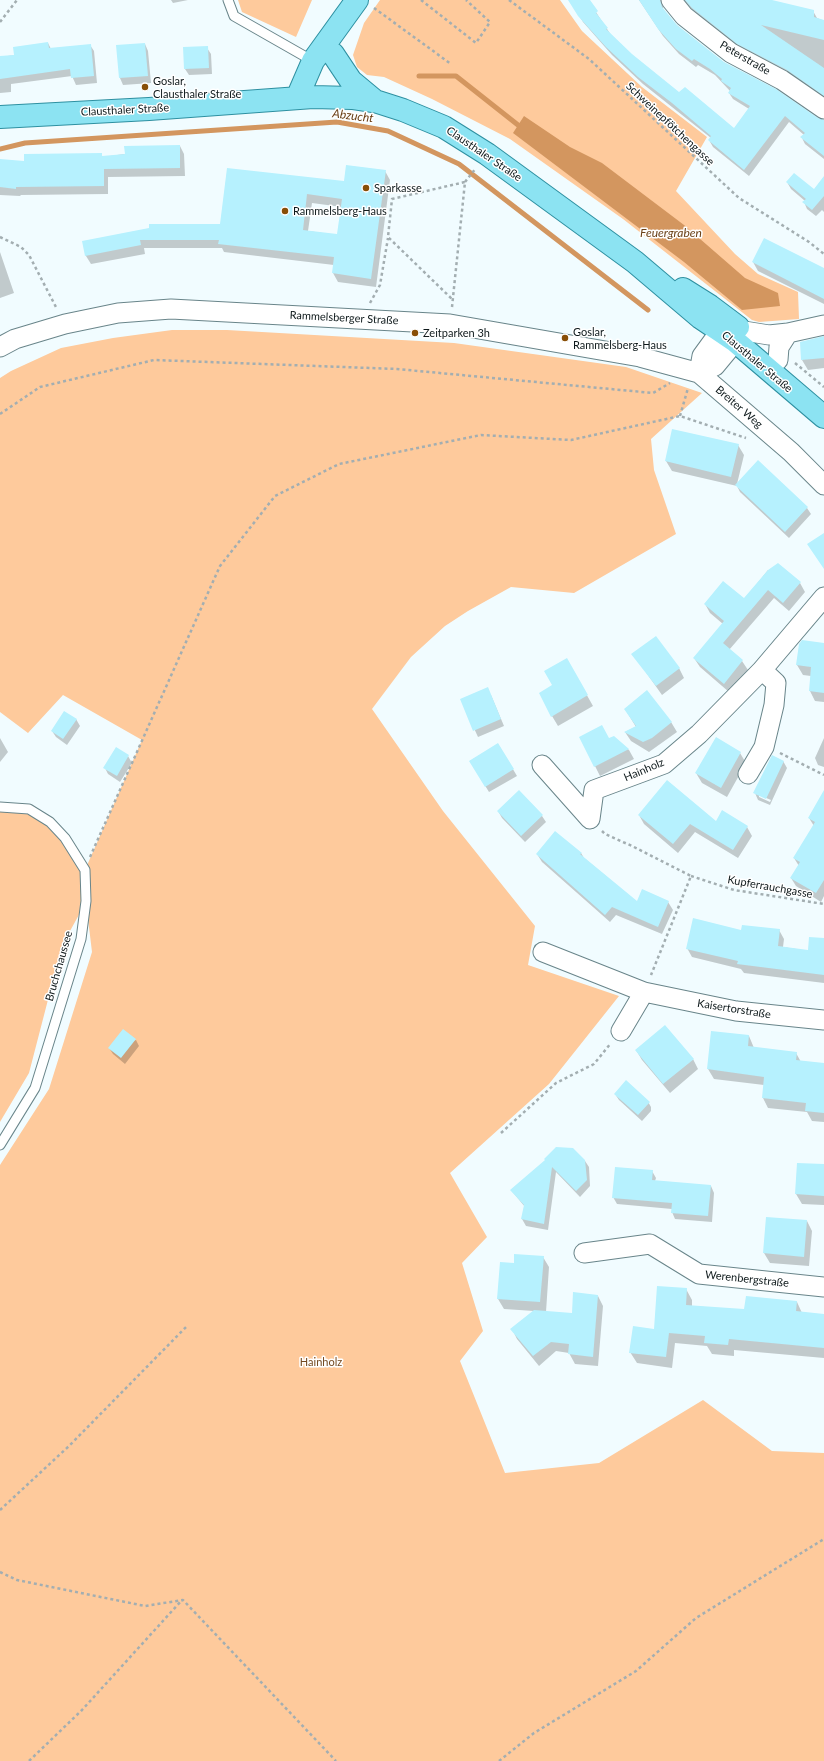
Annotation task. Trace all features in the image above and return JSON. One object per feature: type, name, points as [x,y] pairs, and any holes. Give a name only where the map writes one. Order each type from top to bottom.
[{"type":"main road","points":[[305,97],[313,61],[338,27],[363,2]]},
{"type":"main road","points":[[305,97],[333,54],[338,27]]},
{"type":"main road","points":[[333,54],[350,81],[378,102]]},
{"type":"main road","name":"Clausthaler Straße","points":[[0,117],[305,97],[336,97],[378,102],[424,118],[466,139],[635,262],[701,318],[782,347],[824,399]]},
{"type":"main road","name":"Clausthaler Straße","points":[[732,330],[824,417]]},
{"type":"street","name":"Peterstraße","points":[[671,0],[684,16],[731,53],[782,80],[824,109]]},
{"type":"street","name":"Rammelsberger Straße","points":[[0,347],[15,339],[65,324],[118,313],[171,309],[361,318],[450,324],[640,357],[696,372]]},
{"type":"street","points":[[782,347],[824,325]]},
{"type":"street","points":[[696,372],[715,366],[732,330]]},
{"type":"street","name":"Breiter Weg","points":[[696,372],[791,452],[824,485]]},
{"type":"street","name":"Hainholz","points":[[542,765],[590,819],[594,790],[664,764],[700,734],[762,670],[824,597]]},
{"type":"street","points":[[748,774],[764,747],[774,705],[776,682],[762,670]]},
{"type":"street","name":"Kaisertorstraße","points":[[543,952],[644,992],[736,1011],[824,1020]]},
{"type":"street","points":[[621,1031],[644,992]]},
{"type":"street","name":"Werenbergstraße","points":[[584,1253],[650,1244],[699,1274],[824,1287]]},
{"type":"lane","points":[[228,0],[234,16],[313,61]]},
{"type":"lane","name":"Bruchchaussee","points":[[0,807],[29,809],[50,822],[65,838],[84,870],[86,901],[81,939],[35,1088],[0,1145]]},
{"type":"path","points":[[0,22],[17,0]]},
{"type":"path","points":[[421,0],[476,43],[490,22],[466,0]]},
{"type":"path","name":"Schweinepfötchengasse","points":[[509,0],[589,59],[739,198],[808,242],[824,254]]},
{"type":"path","points":[[363,2],[451,64]]},
{"type":"path","points":[[450,324],[465,182],[475,170]]},
{"type":"path","points":[[361,318],[380,285],[388,237],[392,199],[465,182]]},
{"type":"path","points":[[0,237],[21,247],[30,255],[65,324]]},
{"type":"path","points":[[388,237],[452,300]]},
{"type":"path","points":[[782,347],[824,387]]},
{"type":"path","points":[[0,414],[40,387],[154,360],[397,369],[653,393],[696,372]]},
{"type":"path","points":[[680,416],[696,372]]},
{"type":"path","points":[[84,870],[220,566],[275,496],[339,464],[481,435],[571,440],[680,416],[747,438]]},
{"type":"path","points":[[776,751],[824,775]]},
{"type":"path","name":"Kupferrauchgasse","points":[[605,834],[691,876],[734,890],[824,904]]},
{"type":"path","points":[[644,992],[691,876]]},
{"type":"path","points":[[501,1133],[556,1083],[594,1064],[621,1031]]},
{"type":"path","points":[[0,1510],[69,1446],[187,1326]]},
{"type":"path","points":[[499,1761],[534,1733],[636,1671],[696,1618],[824,1539]]},
{"type":"path","points":[[0,1572],[17,1580],[145,1606],[183,1600]]},
{"type":"path","points":[[29,1761],[82,1710],[183,1600]]},
{"type":"path","points":[[183,1600],[336,1761]]},
{"type":"green space","points":[[238,0],[312,0],[296,37],[242,12]]},
{"type":"green space","points":[[380,0],[560,0],[582,31],[642,87],[707,137],[676,191],[735,254],[758,274],[798,292],[799,319],[759,322],[752,320],[623,219],[510,139],[432,99],[384,77],[367,75],[357,67],[353,55],[364,23]]},
{"type":"green space","points":[[172,330],[227,330],[454,343],[626,367],[702,393],[651,439],[654,470],[676,534],[574,593],[511,587],[468,611],[445,626],[411,657],[372,709],[443,811],[535,926],[528,965],[619,996],[549,1084],[450,1173],[487,1237],[462,1263],[483,1331],[460,1361],[505,1473],[599,1463],[703,1400],[772,1451],[824,1453],[824,1761],[0,1761],[0,1165],[49,1089],[92,952],[86,902],[70,931],[50,992],[29,1073],[0,1122],[0,807],[29,809],[50,822],[85,870],[142,740],[63,695],[28,733],[0,712],[0,378],[11,371],[61,348],[113,338]]},
{"type":"water","name":"Feuergraben","points":[[524,116],[570,147],[602,163],[684,225],[745,278],[778,293],[780,306],[742,310],[684,262],[513,133]]},
{"type":"building","points":[[568,0],[590,0],[598,11],[596,13],[608,28],[606,29],[632,54],[679,92],[685,87],[734,128],[750,106],[728,93],[731,88],[721,81],[722,79],[710,69],[694,59],[692,61],[676,49],[658,29],[639,0],[660,0],[662,7],[677,25],[724,62],[776,89],[818,118],[824,120],[824,156],[800,137],[805,133],[785,116],[744,170],[708,140],[711,136],[638,77],[606,47],[578,16]]},
{"type":"building","points":[[685,0],[772,0],[814,10],[814,17],[824,20],[824,40],[761,25],[824,68],[824,96],[787,70],[737,44],[692,8]]},
{"type":"building","points":[[48,42],[49,48],[91,44],[94,76],[71,78],[70,69],[0,79],[0,56],[14,55],[13,47]]},
{"type":"building","points":[[145,43],[148,76],[119,78],[116,45]]},
{"type":"building","points":[[208,46],[209,68],[184,69],[183,47]]},
{"type":"building","points":[[180,145],[180,168],[104,169],[104,186],[16,187],[16,189],[0,187],[0,159],[24,161],[24,154],[102,153],[102,156],[125,154],[124,146]]},
{"type":"building","points":[[346,165],[386,170],[371,279],[332,273],[334,257],[218,244],[219,240],[140,240],[141,245],[85,256],[82,241],[149,228],[149,224],[220,224],[227,168],[344,181]],"holes":[[[307,194],[342,199],[337,234],[303,230]]]},
{"type":"building","points":[[794,173],[814,189],[824,176],[824,196],[812,210],[802,202],[806,199],[786,182]]},
{"type":"building","points":[[764,238],[824,268],[824,299],[752,262]]},
{"type":"building","points":[[824,336],[824,358],[801,360],[800,342]]},
{"type":"building","points":[[672,429],[739,444],[731,477],[665,461]]},
{"type":"building","points":[[758,460],[808,507],[785,532],[735,485]]},
{"type":"building","points":[[824,533],[824,569],[807,544]]},
{"type":"building","points":[[778,563],[801,582],[783,603],[768,590],[723,643],[743,660],[724,684],[693,658],[724,621],[704,604],[723,581],[744,598],[768,570]]},
{"type":"building","points":[[656,636],[680,668],[656,686],[631,654]]},
{"type":"building","points":[[802,640],[824,643],[824,693],[809,691],[811,667],[796,665],[799,644]]},
{"type":"building","points":[[567,658],[588,695],[551,717],[539,693],[552,685],[544,671]]},
{"type":"building","points":[[488,687],[501,719],[473,731],[460,699]]},
{"type":"building","points":[[647,690],[672,722],[652,738],[643,742],[624,732],[636,726],[624,709]]},
{"type":"building","points":[[64,711],[77,719],[63,739],[51,731]]},
{"type":"building","points":[[602,725],[609,738],[614,736],[629,749],[594,767],[579,737]]},
{"type":"building","points":[[716,737],[741,752],[721,788],[695,773]]},
{"type":"building","points":[[498,743],[514,769],[485,787],[469,761]]},
{"type":"building","points":[[116,747],[129,755],[117,776],[103,768]]},
{"type":"building","points":[[772,755],[784,761],[766,799],[753,793]]},
{"type":"building","points":[[667,780],[716,821],[722,810],[748,826],[733,850],[690,824],[673,844],[638,815]]},
{"type":"building","points":[[519,790],[543,815],[521,836],[497,811]]},
{"type":"building","points":[[824,790],[824,880],[816,893],[790,878],[800,862],[793,858],[815,822],[808,818]]},
{"type":"building","points":[[555,831],[582,853],[580,854],[637,901],[642,889],[669,901],[658,927],[612,907],[605,915],[536,854]]},
{"type":"building","points":[[693,918],[741,930],[742,925],[780,929],[778,946],[808,950],[809,937],[824,938],[824,975],[737,964],[738,961],[686,949]]},
{"type":"building","points":[[665,1025],[694,1059],[663,1084],[635,1050]]},
{"type":"building","points":[[123,1029],[136,1039],[121,1058],[108,1048]]},
{"type":"building","points":[[711,1031],[749,1035],[748,1046],[797,1052],[796,1060],[824,1063],[824,1113],[805,1111],[806,1103],[762,1098],[764,1077],[707,1069]]},
{"type":"building","points":[[626,1080],[650,1102],[638,1115],[614,1094]]},
{"type":"building","points":[[556,1147],[573,1148],[585,1160],[587,1180],[576,1191],[552,1167],[544,1224],[521,1219],[524,1205],[510,1190],[545,1160],[544,1159]]},
{"type":"building","points":[[797,1163],[824,1164],[824,1196],[795,1194]]},
{"type":"building","points":[[615,1167],[653,1170],[652,1180],[711,1185],[708,1216],[671,1213],[672,1203],[612,1198]]},
{"type":"building","points":[[766,1217],[807,1220],[804,1257],[763,1253]]},
{"type":"building","points":[[514,1254],[544,1256],[540,1302],[497,1299],[500,1262],[514,1263]]},
{"type":"building","points":[[657,1286],[687,1288],[686,1305],[744,1309],[746,1296],[797,1301],[796,1311],[824,1314],[824,1348],[729,1339],[728,1345],[704,1343],[705,1336],[669,1333],[666,1357],[629,1353],[633,1326],[654,1329]]},
{"type":"building","points":[[573,1292],[598,1295],[593,1357],[568,1354],[569,1344],[551,1342],[533,1356],[510,1329],[534,1310],[572,1313]]},
{"type":"waterway","points":[[419,76],[456,76],[518,125]]},
{"type":"waterway","name":"Abzucht","points":[[0,149],[25,143],[337,122],[388,131],[459,164],[648,310]]},
{"type":"place","name":"Goslar, Clausthaler Straße","points":[[145,87]]},
{"type":"place","name":"Sparkasse","points":[[366,188]]},
{"type":"place","name":"Rammelsberg-Haus","points":[[285,211]]},
{"type":"place","name":"Zeitparken 3h","points":[[415,333]]},
{"type":"place","name":"Goslar, Rammelsberg-Haus","points":[[565,338]]}]
